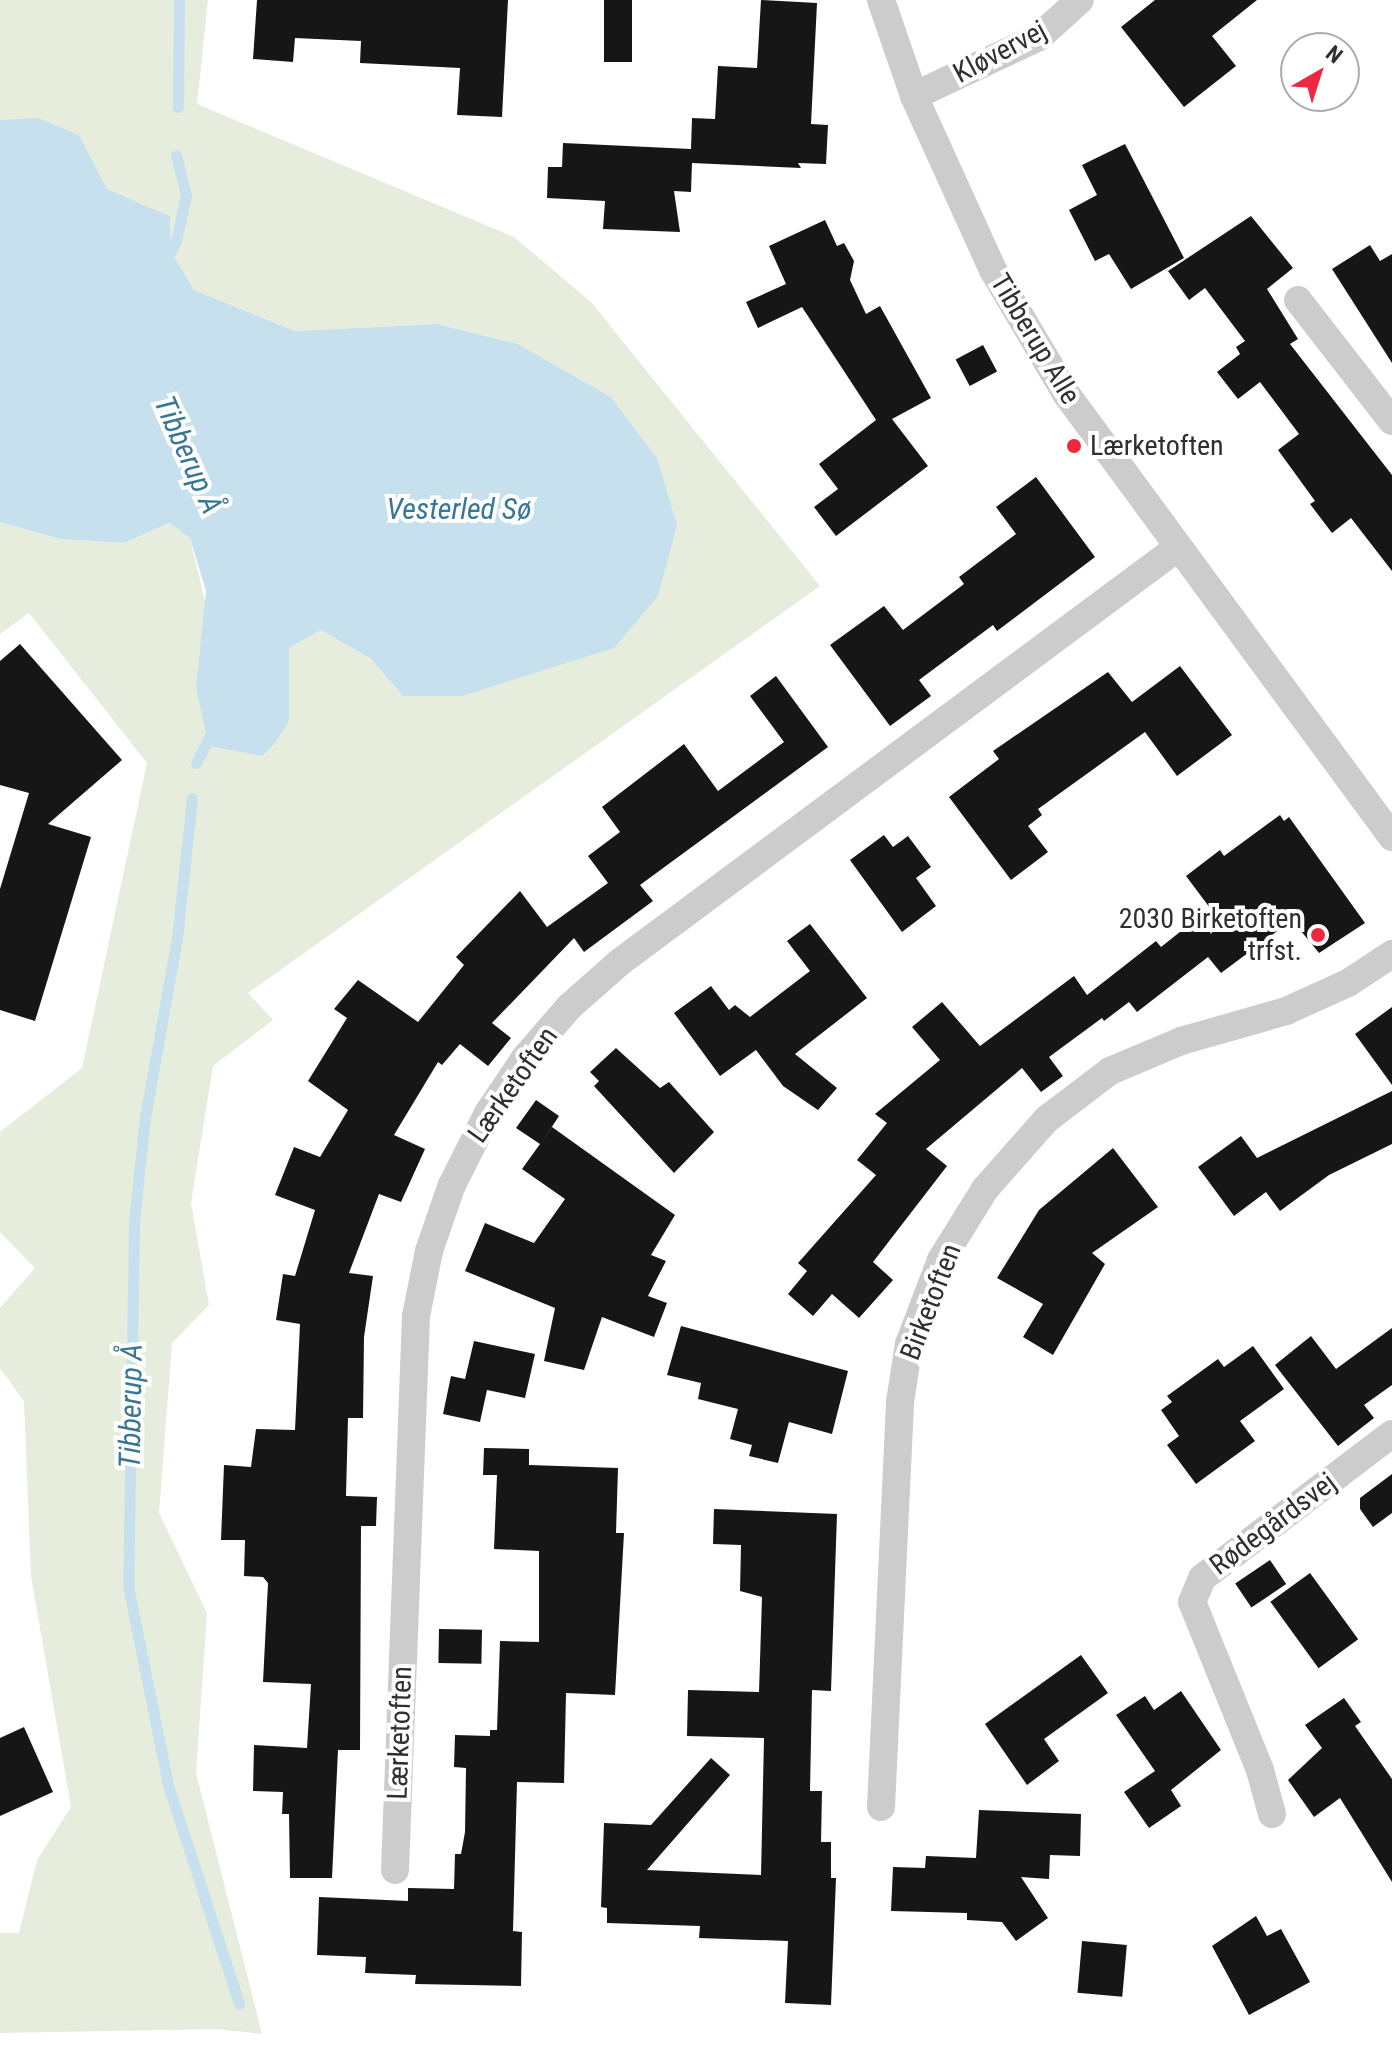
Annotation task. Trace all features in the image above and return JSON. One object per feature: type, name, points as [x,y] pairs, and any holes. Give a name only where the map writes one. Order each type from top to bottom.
[{"type":"street","name":"Tibberup Alle","points":[[881,0],[914,96],[1007,295],[1067,395],[1176,549],[1392,837]]},
{"type":"street","name":"Kløvervej","points":[[914,96],[1039,37],[1080,0]]},
{"type":"street","points":[[1298,300],[1392,421]]},
{"type":"street","name":"Lærketoften","points":[[395,1870],[416,1316],[429,1251],[451,1187],[488,1113],[534,1048],[620,962],[1176,549]]},
{"type":"street","name":"Birketoften","points":[[881,1807],[900,1402],[909,1344],[941,1260],[985,1189],[1047,1119],[1110,1071],[1181,1041],[1286,1011],[1348,983],[1392,954]]},
{"type":"street","name":"Rødegårdsvej","points":[[1272,1814],[1260,1770],[1192,1602],[1202,1578],[1392,1434]]},
{"type":"green space","points":[[0,0],[208,0],[197,104],[514,237],[591,302],[820,586],[248,993],[273,1020],[213,1066],[191,1203],[209,1305],[172,1343],[159,1513],[207,1613],[196,1773],[262,2034],[216,2029],[0,2033],[0,1933],[19,1933],[37,1860],[71,1807],[31,1576],[24,1401],[0,1368],[0,1308],[35,1268],[0,1232],[0,1132],[82,1068],[147,763],[29,613],[0,634],[0,522],[60,539],[124,543],[171,523],[190,538],[205,601],[289,654],[289,648],[321,630],[371,659],[403,696],[657,458],[611,397],[518,344],[437,324],[295,331],[194,290],[171,251],[170,216],[107,189],[79,135],[0,120]]},
{"type":"water","name":"Vesterled Sø","points":[[38,118],[79,135],[107,189],[170,216],[171,251],[194,290],[295,331],[437,324],[518,344],[611,397],[657,458],[677,525],[658,596],[614,648],[462,696],[403,696],[371,659],[321,630],[289,648],[289,721],[275,743],[262,756],[209,746],[196,688],[206,591],[190,538],[170,523],[124,543],[60,539],[0,522],[0,120]]},
{"type":"building","points":[[257,0],[508,0],[502,117],[457,115],[460,68],[360,63],[361,41],[295,38],[293,62],[253,59]]},
{"type":"building","points":[[604,0],[632,0],[632,62],[604,62]]},
{"type":"building","points":[[761,0],[817,3],[811,124],[828,125],[826,164],[798,163],[801,168],[692,163],[691,192],[674,191],[680,232],[603,229],[605,201],[547,198],[548,167],[562,167],[563,143],[691,149],[692,118],[715,119],[718,66],[757,68]]},
{"type":"building","points":[[1155,0],[1257,0],[1212,36],[1236,66],[1184,107],[1121,27]]},
{"type":"building","points":[[1125,144],[1184,258],[1131,289],[1109,254],[1095,261],[1069,210],[1097,195],[1082,165]]},
{"type":"building","points":[[1251,216],[1293,268],[1267,289],[1298,339],[1290,344],[1392,475],[1392,571],[1351,518],[1332,533],[1310,504],[1315,501],[1278,450],[1299,434],[1260,382],[1238,399],[1217,372],[1240,354],[1236,347],[1245,341],[1205,288],[1189,300],[1168,271]]},
{"type":"building","points":[[825,220],[837,246],[844,243],[854,261],[850,280],[866,314],[880,306],[931,398],[892,419],[928,466],[836,536],[814,507],[838,489],[819,464],[876,420],[802,307],[758,328],[746,302],[786,284],[769,246]]},
{"type":"building","points":[[1370,245],[1380,261],[1392,254],[1392,363],[1332,269]]},
{"type":"building","points":[[983,345],[997,371],[970,386],[956,360]]},
{"type":"building","points":[[1036,477],[1095,557],[997,631],[993,625],[919,680],[931,696],[890,726],[830,645],[884,606],[903,630],[964,584],[959,577],[1016,534],[996,507]]},
{"type":"building","points":[[20,644],[122,760],[48,824],[91,837],[35,1021],[0,1010],[0,889],[29,793],[0,785],[0,661]]},
{"type":"building","points":[[1180,666],[1232,735],[1177,776],[1145,732],[1038,809],[1042,815],[1028,826],[1048,852],[1011,880],[949,797],[999,759],[993,751],[1108,672],[1132,702]]},
{"type":"building","points":[[776,676],[828,747],[640,885],[653,901],[584,952],[574,938],[492,1023],[511,1038],[488,1066],[460,1044],[442,1065],[438,1062],[394,1135],[425,1149],[401,1202],[379,1194],[349,1273],[373,1276],[364,1337],[363,1418],[348,1418],[346,1496],[377,1497],[376,1526],[361,1526],[360,1750],[338,1750],[332,1878],[290,1878],[289,1814],[282,1814],[283,1792],[253,1791],[254,1745],[307,1748],[311,1684],[263,1682],[268,1583],[263,1577],[244,1576],[245,1540],[221,1540],[224,1465],[251,1467],[256,1429],[295,1430],[300,1324],[276,1320],[283,1274],[295,1276],[315,1210],[275,1195],[294,1147],[320,1157],[348,1110],[308,1081],[347,1018],[334,1009],[358,980],[418,1022],[464,965],[456,957],[520,891],[547,927],[608,883],[588,856],[620,832],[602,807],[684,744],[718,791],[784,742],[750,696]]},
{"type":"building","points":[[1280,815],[1284,821],[1289,817],[1365,923],[1319,953],[1292,920],[1221,973],[1208,957],[1137,1012],[1129,1002],[1104,1021],[1102,1018],[1049,1057],[1063,1076],[1041,1092],[1022,1068],[926,1149],[947,1166],[873,1262],[893,1280],[859,1318],[832,1294],[813,1316],[788,1294],[807,1271],[798,1263],[876,1175],[857,1160],[887,1123],[875,1114],[940,1060],[912,1027],[942,1002],[980,1046],[1074,976],[1087,995],[1156,941],[1161,947],[1210,908],[1186,876],[1220,850],[1224,856]]},
{"type":"building","points":[[884,835],[893,847],[908,836],[931,867],[916,878],[936,906],[902,932],[850,860]]},
{"type":"building","points":[[810,924],[867,998],[795,1054],[837,1088],[818,1110],[783,1086],[756,1050],[720,1076],[674,1013],[711,986],[729,1010],[735,1005],[750,1017],[810,971],[787,941]]},
{"type":"building","points":[[1392,1007],[1392,1085],[1355,1034]]},
{"type":"building","points":[[616,1048],[660,1088],[669,1082],[714,1132],[674,1173],[594,1086],[599,1081],[590,1072]]},
{"type":"building","points":[[1392,1091],[1392,1144],[1329,1175],[1280,1211],[1266,1192],[1234,1216],[1198,1167],[1241,1136],[1257,1158]]},
{"type":"building","points":[[536,1100],[559,1116],[542,1142],[552,1127],[675,1215],[651,1255],[666,1261],[648,1296],[667,1303],[654,1337],[602,1317],[584,1370],[544,1361],[555,1308],[465,1271],[485,1223],[534,1243],[565,1199],[522,1169],[540,1144],[516,1128]]},
{"type":"building","points":[[1113,1148],[1158,1207],[1092,1253],[1105,1264],[1053,1355],[1023,1337],[1043,1304],[997,1278],[1039,1210]]},
{"type":"building","points":[[681,1326],[848,1371],[832,1434],[789,1422],[778,1463],[749,1456],[752,1445],[730,1439],[738,1409],[698,1399],[701,1383],[667,1375]]},
{"type":"building","points":[[1392,1328],[1392,1385],[1364,1405],[1374,1418],[1338,1446],[1275,1365],[1311,1336],[1336,1369]]},
{"type":"building","points":[[474,1341],[535,1354],[525,1398],[487,1390],[480,1422],[443,1414],[451,1376],[465,1379]]},
{"type":"building","points":[[1253,1346],[1284,1389],[1240,1421],[1255,1441],[1196,1484],[1167,1445],[1179,1436],[1161,1410],[1172,1402],[1167,1396],[1218,1359],[1224,1367]]},
{"type":"building","points":[[484,1448],[529,1449],[529,1465],[618,1468],[616,1533],[624,1533],[615,1695],[566,1693],[564,1783],[517,1782],[513,1931],[522,1932],[521,1986],[415,1984],[416,1975],[365,1973],[366,1957],[317,1955],[319,1897],[408,1901],[408,1888],[454,1889],[455,1854],[461,1854],[465,1832],[466,1768],[454,1767],[455,1735],[490,1736],[490,1730],[497,1730],[500,1641],[539,1642],[539,1551],[494,1549],[497,1475],[483,1475]]},
{"type":"building","points":[[1392,1474],[1392,1513],[1373,1527],[1360,1509],[1360,1498]]},
{"type":"building","points":[[714,1509],[837,1514],[831,1691],[812,1690],[810,1791],[822,1791],[821,1842],[831,1842],[831,1878],[836,1878],[831,2005],[785,2003],[788,1941],[699,1938],[700,1926],[607,1923],[607,1908],[601,1907],[604,1823],[651,1825],[711,1758],[730,1775],[647,1870],[761,1875],[764,1738],[687,1736],[688,1690],[759,1692],[762,1597],[740,1591],[741,1545],[713,1544]]},
{"type":"building","points":[[1270,1560],[1286,1584],[1251,1608],[1235,1583]]},
{"type":"building","points":[[1310,1573],[1358,1639],[1319,1668],[1270,1602]]},
{"type":"building","points":[[439,1629],[482,1630],[481,1664],[438,1663]]},
{"type":"building","points":[[1081,1655],[1108,1693],[1044,1739],[1059,1761],[1027,1785],[985,1724]]},
{"type":"building","points":[[1181,1691],[1221,1750],[1171,1790],[1181,1806],[1149,1828],[1124,1792],[1155,1771],[1116,1715],[1145,1696],[1154,1710]]},
{"type":"building","points":[[1344,1698],[1361,1722],[1355,1726],[1392,1779],[1392,1882],[1340,1798],[1314,1817],[1288,1780],[1322,1748],[1305,1725]]},
{"type":"building","points":[[24,1727],[53,1792],[0,1816],[0,1738]]},
{"type":"building","points":[[979,1810],[1081,1814],[1080,1856],[1050,1855],[1049,1879],[1021,1877],[1048,1918],[1016,1941],[1002,1922],[967,1920],[967,1913],[891,1911],[893,1867],[925,1868],[926,1856],[976,1858]]},
{"type":"building","points":[[1256,1916],[1267,1936],[1281,1929],[1310,1982],[1249,2015],[1212,1946]]},
{"type":"building","points":[[1082,1941],[1127,1945],[1122,1997],[1077,1993]]},
{"type":"waterway","name":"Tibberup Å","points":[[178,107],[179,0]]},
{"type":"waterway","name":"Tibberup Å","points":[[164,263],[176,241],[186,195],[176,155]]},
{"type":"waterway","name":"Tibberup Å","points":[[196,763],[212,732]]},
{"type":"waterway","name":"Tibberup Å","points":[[192,798],[177,938],[145,1117],[134,1222],[128,1586],[168,1785],[239,2004]]},
{"type":"place","name":"Lærketoften","points":[[1074,446]]},
{"type":"place","name":"2030 Birketoften trfst.","points":[[1318,935]]}]
